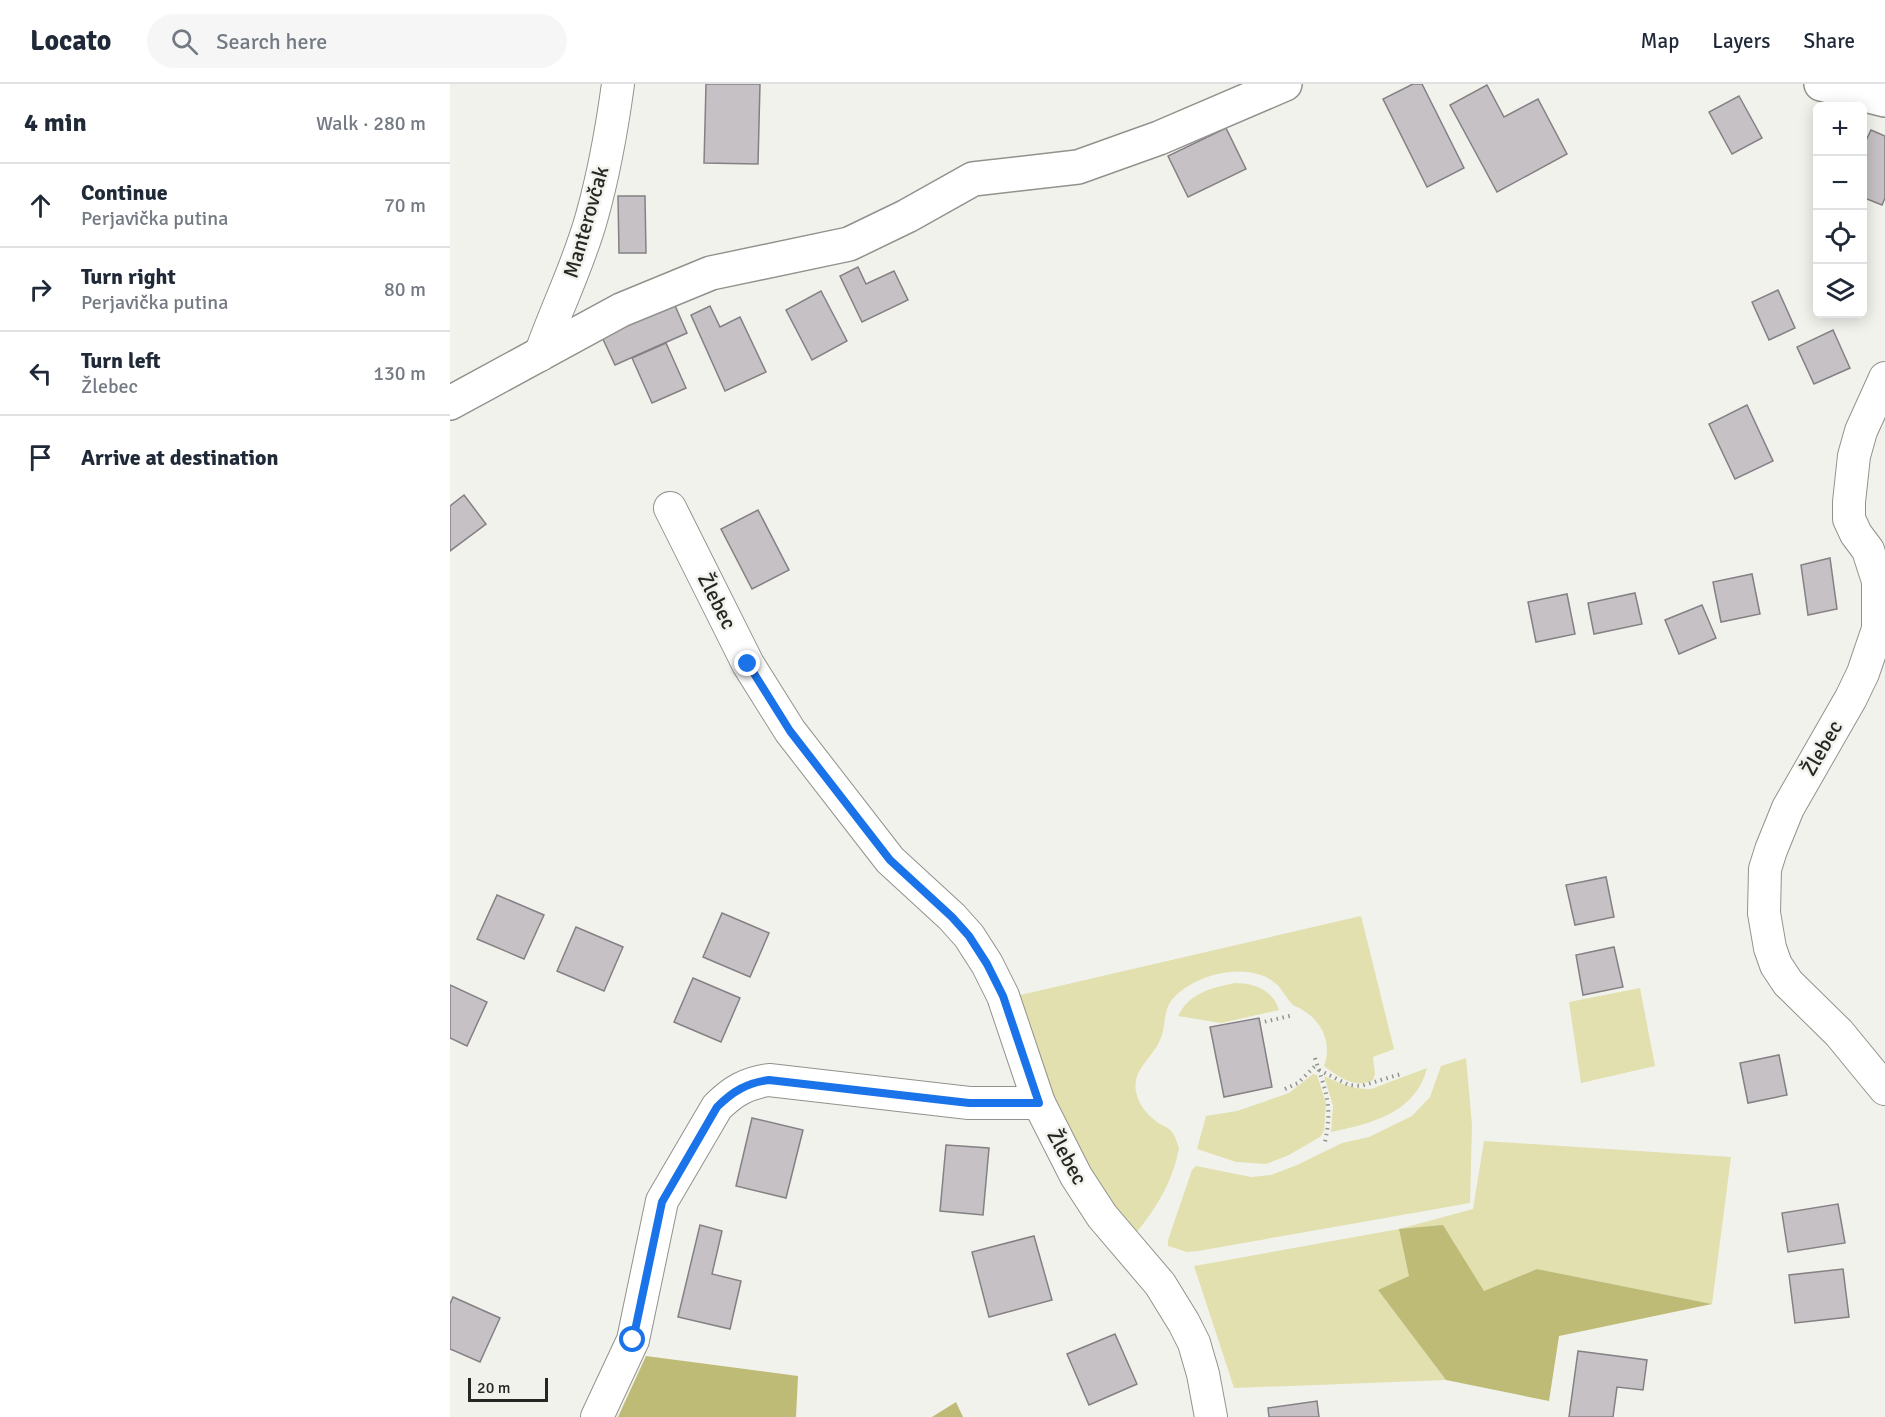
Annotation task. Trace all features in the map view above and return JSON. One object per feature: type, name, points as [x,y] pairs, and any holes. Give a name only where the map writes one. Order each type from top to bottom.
[{"type":"street","name":"Manterovčak","points":[[540,356],[571,280],[592,217],[614,115],[618,84]]},
{"type":"street","points":[[450,403],[621,310],[711,273],[849,244],[973,179],[1078,167],[1159,138],[1285,84]]},
{"type":"street","points":[[1821,84],[1885,99]]},
{"type":"street","name":"Žlebec","points":[[1885,378],[1854,456],[1849,519],[1856,534],[1876,548],[1878,629],[1863,673],[1851,698],[1783,818],[1765,869],[1764,913],[1770,948],[1776,965],[1788,983],[1839,1033],[1885,1089]]},
{"type":"street","name":"Žlebec","points":[[670,508],[748,664],[790,731],[890,860],[952,917],[969,936],[987,964],[1003,996],[1039,1103],[1076,1176],[1097,1208],[1160,1284],[1194,1343],[1203,1374],[1211,1417]]},
{"type":"street","points":[[597,1417],[633,1340],[662,1202],[717,1107],[729,1095],[755,1082],[769,1080],[969,1103],[1039,1103]]},
{"type":"path","points":[[1260,1023],[1294,1015]]},
{"type":"path","points":[[1315,1058],[1329,1106],[1330,1120],[1325,1142]]},
{"type":"path","points":[[1285,1089],[1298,1083],[1317,1064]]},
{"type":"path","points":[[1319,1070],[1349,1084],[1361,1086],[1401,1074]]},
{"type":"green space","points":[[1361,916],[1394,1049],[1373,1057],[1375,1074],[1373,1080],[1360,1083],[1347,1080],[1324,1066],[1327,1050],[1321,1028],[1311,1016],[1292,1004],[1277,985],[1264,976],[1236,971],[1206,977],[1192,984],[1180,992],[1168,1005],[1160,1040],[1140,1070],[1136,1084],[1139,1102],[1175,1137],[1179,1148],[1173,1172],[1157,1203],[1137,1232],[1125,1227],[1089,1170],[1054,1105],[1016,996]]},
{"type":"green space","points":[[1235,983],[1249,984],[1262,989],[1272,997],[1279,1010],[1221,1023],[1178,1016],[1188,1002],[1195,997],[1209,990]]},
{"type":"green space","points":[[1640,988],[1655,1066],[1581,1083],[1569,1002]]},
{"type":"green space","points":[[1466,1058],[1472,1125],[1470,1203],[1198,1251],[1187,1252],[1168,1246],[1168,1240],[1192,1170],[1196,1166],[1251,1177],[1271,1175],[1342,1143],[1369,1137],[1412,1116],[1430,1097],[1441,1066]]},
{"type":"green space","points":[[1427,1068],[1413,1096],[1390,1114],[1361,1125],[1331,1132],[1333,1106],[1324,1076],[1353,1087],[1371,1089]]},
{"type":"green space","points":[[1313,1074],[1317,1075],[1326,1103],[1324,1131],[1320,1137],[1289,1155],[1266,1164],[1236,1162],[1197,1149],[1206,1116],[1237,1111],[1289,1093]]},
{"type":"green space","points":[[1484,1141],[1731,1157],[1712,1304],[1537,1269],[1484,1291],[1443,1226],[1409,1276],[1379,1291],[1446,1380],[1234,1388],[1194,1266],[1399,1229],[1473,1209]]},
{"type":"shaded area","points":[[1443,1225],[1484,1291],[1537,1269],[1712,1304],[1559,1336],[1549,1401],[1446,1380],[1378,1290],[1409,1276],[1399,1229]]},
{"type":"shaded area","points":[[646,1356],[798,1376],[796,1417],[618,1417]]},
{"type":"shaded area","points":[[956,1402],[963,1417],[932,1417]]},
{"type":"building","points":[[706,84],[760,84],[758,164],[704,163]]},
{"type":"building","points":[[1413,84],[1422,84],[1464,168],[1427,187],[1383,99]]},
{"type":"building","points":[[1487,85],[1504,117],[1538,99],[1567,154],[1497,192],[1450,105]]},
{"type":"building","points":[[1739,96],[1762,138],[1732,154],[1709,112]]},
{"type":"building","points":[[1226,128],[1246,169],[1188,197],[1168,156]]},
{"type":"building","points":[[1871,130],[1885,136],[1885,198],[1882,205],[1867,199],[1867,138]]},
{"type":"building","points":[[618,196],[645,196],[646,253],[619,253]]},
{"type":"building","points":[[858,267],[866,284],[894,271],[908,300],[862,322],[840,276]]},
{"type":"building","points":[[1778,290],[1795,328],[1769,340],[1752,302]]},
{"type":"building","points":[[821,291],[847,341],[812,360],[786,310]]},
{"type":"building","points":[[673,301],[687,333],[615,365],[600,333]]},
{"type":"building","points":[[710,306],[720,327],[740,317],[766,372],[725,391],[691,315]]},
{"type":"building","points":[[1833,330],[1850,368],[1814,384],[1797,347]]},
{"type":"building","points":[[666,343],[686,388],[652,403],[632,358]]},
{"type":"building","points":[[1747,405],[1773,461],[1735,479],[1709,424]]},
{"type":"building","points":[[464,495],[486,524],[450,551],[450,506]]},
{"type":"building","points":[[758,510],[789,570],[752,589],[721,529]]},
{"type":"building","points":[[1830,558],[1837,609],[1808,615],[1801,565]]},
{"type":"building","points":[[1752,574],[1760,614],[1721,622],[1713,582]]},
{"type":"building","points":[[1635,593],[1642,624],[1594,634],[1588,603]]},
{"type":"building","points":[[1567,594],[1575,634],[1536,642],[1528,602]]},
{"type":"building","points":[[1702,605],[1716,638],[1679,654],[1665,620]]},
{"type":"building","points":[[1606,877],[1614,917],[1575,925],[1566,885]]},
{"type":"building","points":[[497,895],[544,915],[524,959],[477,939]]},
{"type":"building","points":[[722,913],[769,933],[750,977],[703,957]]},
{"type":"building","points":[[576,927],[623,947],[604,991],[557,971]]},
{"type":"building","points":[[1614,947],[1623,987],[1583,995],[1576,955]]},
{"type":"building","points":[[693,978],[740,998],[721,1042],[674,1022]]},
{"type":"building","points":[[450,985],[487,1002],[467,1046],[450,1038]]},
{"type":"building","points":[[1259,1018],[1272,1087],[1224,1097],[1210,1027]]},
{"type":"building","points":[[1779,1055],[1787,1095],[1748,1103],[1740,1063]]},
{"type":"building","points":[[752,1118],[803,1130],[786,1198],[736,1186]]},
{"type":"building","points":[[946,1145],[989,1148],[983,1215],[940,1211]]},
{"type":"building","points":[[1838,1204],[1845,1243],[1788,1252],[1782,1213]]},
{"type":"building","points":[[700,1225],[722,1231],[712,1274],[741,1281],[730,1329],[678,1317]]},
{"type":"building","points":[[1034,1236],[1052,1300],[989,1317],[972,1252]]},
{"type":"building","points":[[1843,1269],[1849,1317],[1795,1323],[1789,1275]]},
{"type":"building","points":[[453,1297],[500,1318],[480,1362],[450,1349],[450,1304]]},
{"type":"building","points":[[1115,1334],[1137,1384],[1089,1405],[1067,1354]]},
{"type":"building","points":[[1578,1351],[1647,1360],[1643,1390],[1617,1387],[1613,1417],[1569,1417]]},
{"type":"building","points":[[1317,1401],[1319,1417],[1269,1417],[1268,1408]]},
{"type":"route","points":[[633,1340],[662,1202],[717,1107],[740,1088],[769,1080],[969,1103],[1039,1103],[1003,996],[987,964],[969,936],[952,917],[890,860],[790,731],[748,664]]}]
